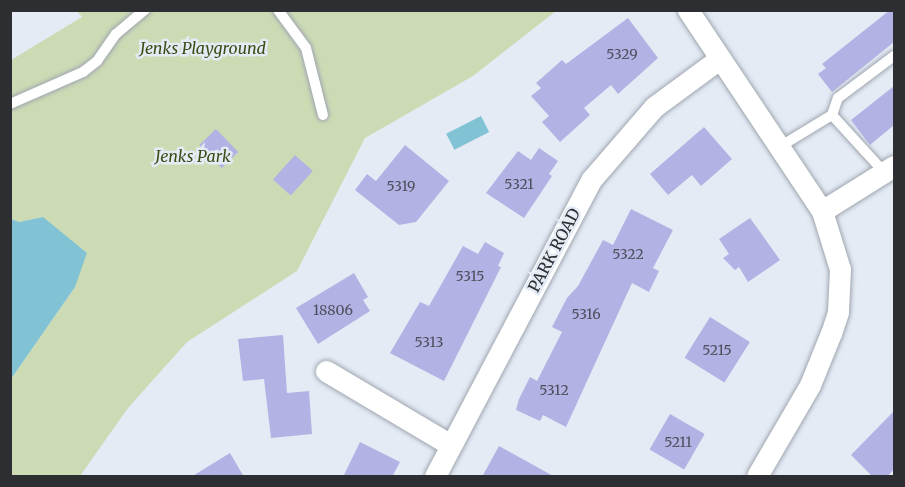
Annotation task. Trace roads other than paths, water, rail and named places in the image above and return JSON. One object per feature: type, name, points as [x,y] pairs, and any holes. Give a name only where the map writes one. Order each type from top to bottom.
[{"type":"street","points":[[688,10],[719,59],[781,146],[822,211],[840,269],[838,312],[810,385],[757,477]]},
{"type":"street","name":"PARK ROAD","points":[[435,477],[449,444],[591,180],[654,107],[719,59]]},
{"type":"street","points":[[822,211],[889,169]]},
{"type":"street","points":[[326,370],[449,444]]},
{"type":"lane","points":[[10,104],[83,72],[97,62],[116,34],[145,10]]},
{"type":"lane","points":[[278,10],[306,48],[323,115]]},
{"type":"lane","points":[[781,146],[832,115],[838,98],[894,56]]},
{"type":"lane","points":[[832,115],[889,169]]},
{"type":"water","points":[[481,116],[489,132],[454,150],[446,134]]},
{"type":"water","points":[[43,217],[87,253],[75,287],[11,379],[11,219],[19,222]]},
{"type":"park label","name":"Jenks Playground","points":[[203,48]]},
{"type":"park label","name":"Jenks Park","points":[[193,156]]}]
